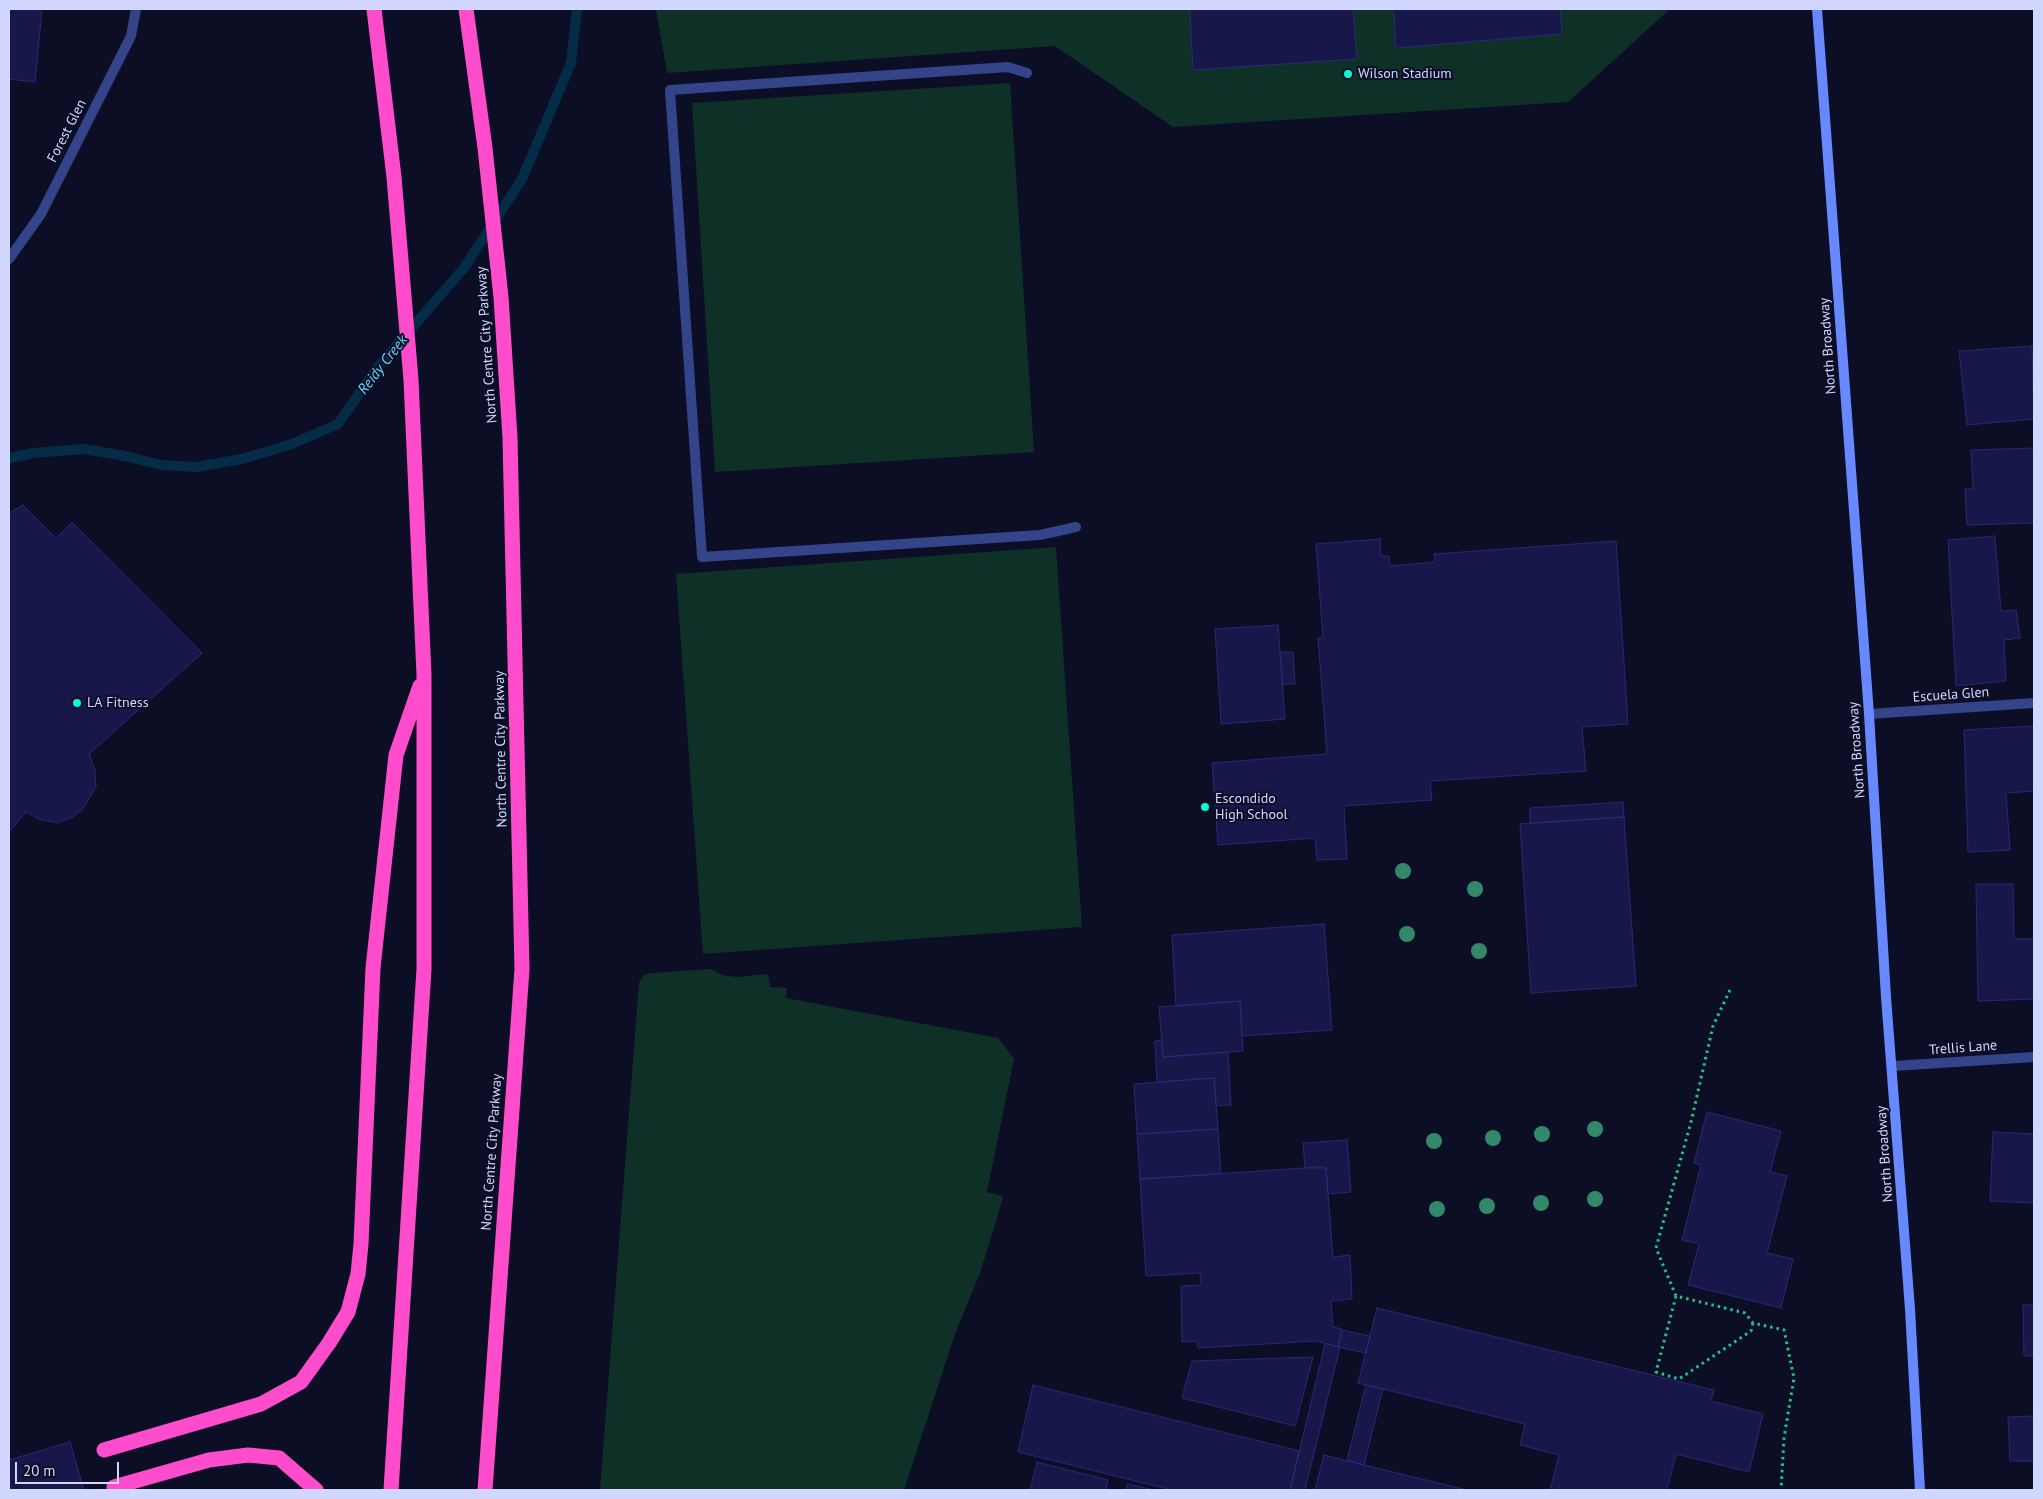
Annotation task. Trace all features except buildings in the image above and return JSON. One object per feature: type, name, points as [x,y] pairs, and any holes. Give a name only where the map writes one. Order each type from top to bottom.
[{"type":"highway","points":[[374,9],[394,177],[411,380],[424,675],[424,969],[391,1490]]},
{"type":"highway","name":"North Centre City Parkway","points":[[466,9],[485,148],[501,297],[510,438],[522,969],[485,1490]]},
{"type":"highway","points":[[104,1450],[261,1404],[301,1382],[330,1342],[348,1312],[358,1274],[361,1244],[373,968],[396,755],[424,675]]},
{"type":"highway","points":[[114,1487],[209,1460],[248,1455],[279,1458],[316,1490]]},
{"type":"main road","name":"North Broadway","points":[[1817,9],[1869,714],[1886,997],[1893,1066],[1910,1309],[1920,1490]]},
{"type":"street","name":"Forest Glen","points":[[9,259],[45,206],[131,36],[136,9]]},
{"type":"street","points":[[1026,73],[1008,67],[670,90],[702,557],[1040,535],[1076,527]]},
{"type":"street","name":"Escuela Glen","points":[[1869,714],[2034,703]]},
{"type":"street","name":"Trellis Lane","points":[[1893,1066],[2034,1057]]},
{"type":"path","points":[[1730,990],[1713,1026],[1691,1122],[1656,1248],[1676,1296],[1656,1372],[1679,1379],[1751,1331],[1753,1323]]},
{"type":"path","points":[[1676,1296],[1745,1313],[1753,1323],[1784,1330],[1794,1378],[1784,1438],[1781,1490]]},
{"type":"green space","name":"Wilson Stadium","points":[[656,9],[1670,9],[1568,102],[1173,127],[1055,46],[667,73]]},
{"type":"green space","points":[[1010,83],[1034,452],[715,472],[692,103]]},
{"type":"green space","points":[[1056,547],[1082,927],[703,954],[676,574]]},
{"type":"green space","points":[[711,969],[722,975],[736,977],[768,974],[770,987],[787,988],[786,998],[998,1038],[1014,1059],[987,1192],[1003,1196],[980,1273],[955,1334],[904,1490],[600,1490],[639,983],[643,976],[650,973]]},
{"type":"waterway","name":"Reidy Creek","points":[[9,458],[33,453],[84,449],[161,465],[196,467],[242,459],[292,444],[338,424],[377,368],[464,268],[522,179],[571,63],[577,9]]},
{"type":"place","name":"Wilson Stadium","points":[[1348,74]]},
{"type":"place","name":"LA Fitness","points":[[77,703]]},
{"type":"place","name":"Escondido High School","points":[[1205,807]]}]
